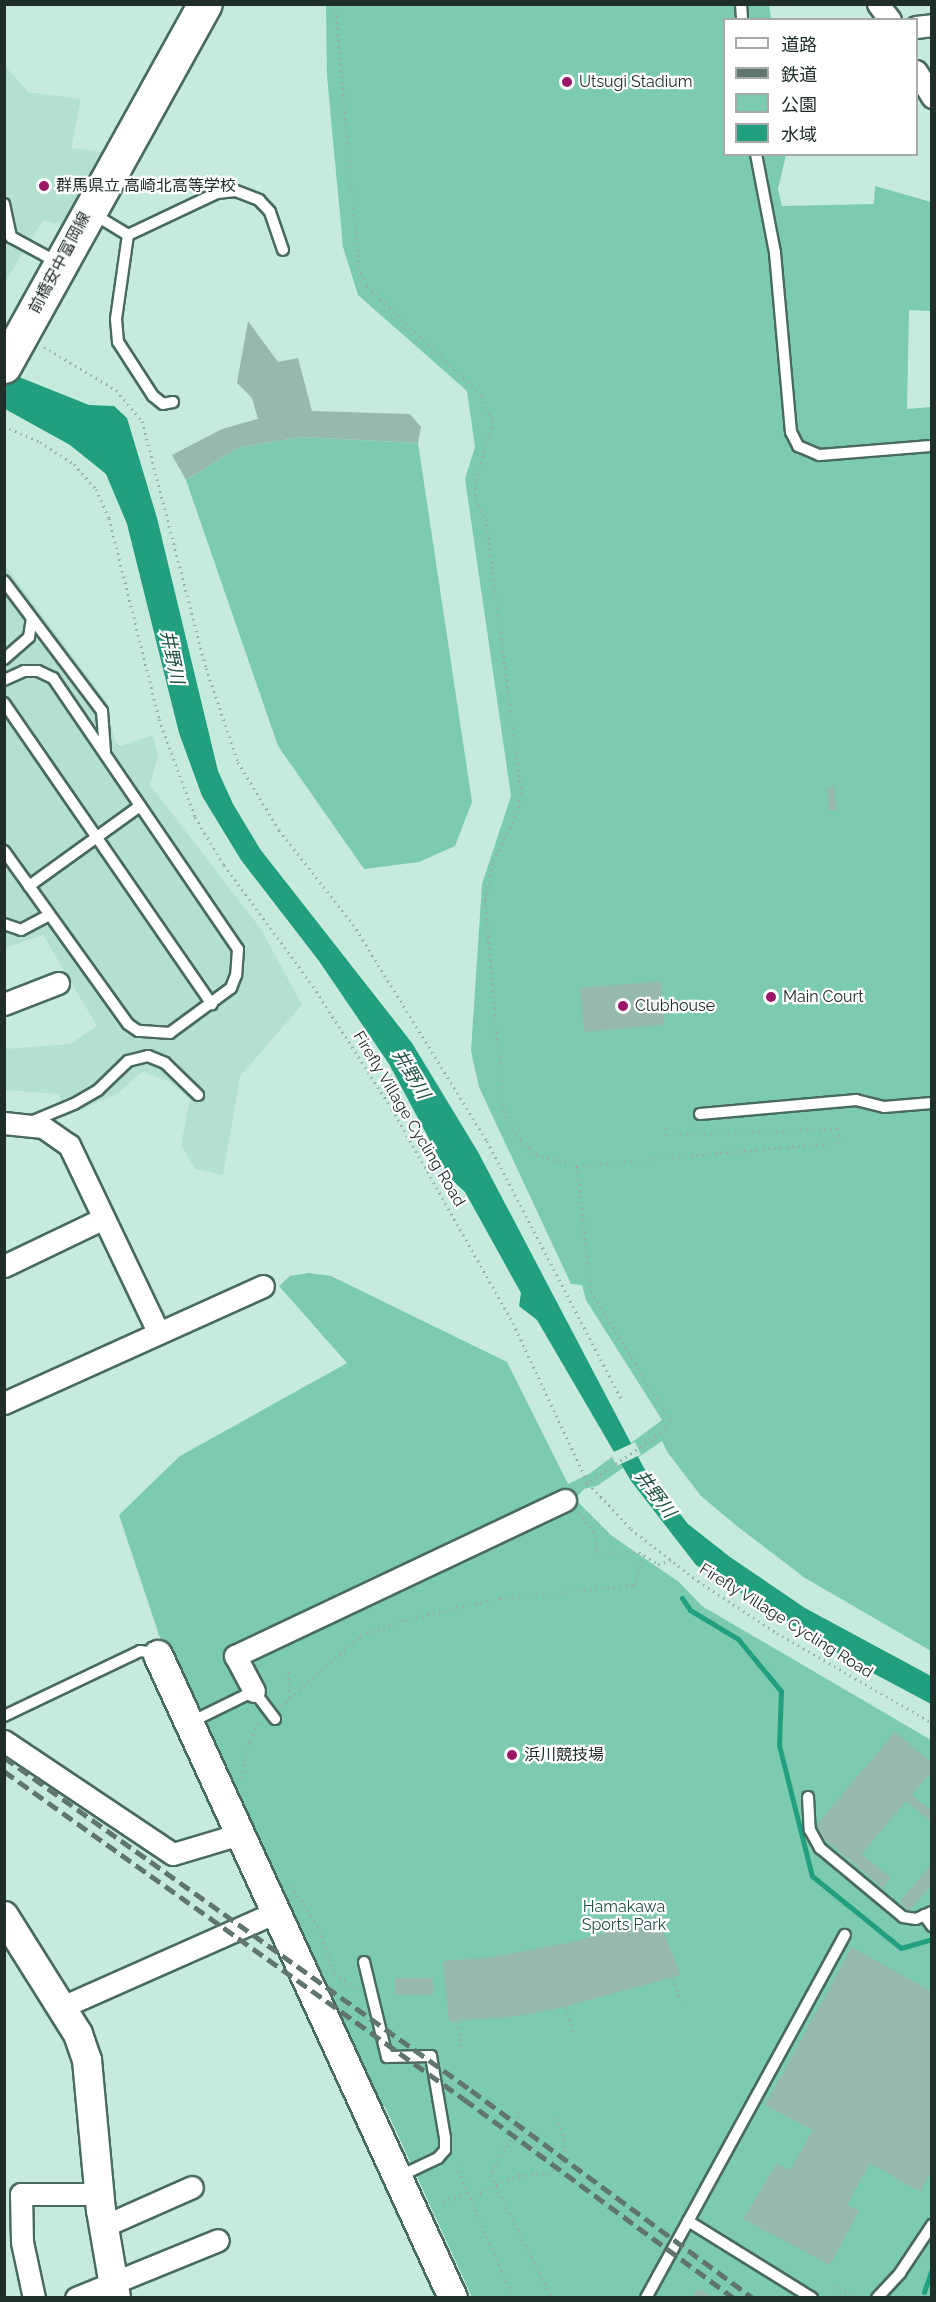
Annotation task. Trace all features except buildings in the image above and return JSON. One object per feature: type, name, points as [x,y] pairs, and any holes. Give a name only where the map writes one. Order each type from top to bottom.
[{"type":"main road","name":"前橋安中富岡線","points":[[11,353],[205,4]]},
{"type":"street","points":[[878,4],[888,18]]},
{"type":"street","points":[[918,74],[932,97]]},
{"type":"street","points":[[4,1005],[58,983]]},
{"type":"street","points":[[4,1123],[28,1123],[56,1133],[69,1145],[102,1220],[158,1332]]},
{"type":"street","points":[[4,1266],[102,1220]]},
{"type":"street","points":[[4,1403],[263,1286]]},
{"type":"street","points":[[254,1691],[235,1656],[565,1500]]},
{"type":"street","points":[[158,1655],[453,2298]]},
{"type":"street","points":[[4,1741],[173,1854],[240,1834]]},
{"type":"street","points":[[62,2007],[276,1912]]},
{"type":"street","points":[[6,1920],[78,2034],[89,2069],[100,2194],[115,2291]]},
{"type":"street","points":[[104,2226],[192,2187]]},
{"type":"street","points":[[34,2298],[22,2242],[21,2194],[100,2194]]},
{"type":"street","points":[[76,2298],[115,2291],[218,2240]]},
{"type":"lane","points":[[756,156],[775,253],[791,432],[798,446],[819,455],[932,446]]},
{"type":"lane","points":[[128,235],[217,193],[236,192],[259,200],[270,212],[283,250]]},
{"type":"lane","points":[[4,204],[11,237],[60,264]]},
{"type":"lane","points":[[88,211],[128,235]]},
{"type":"lane","points":[[128,235],[116,319],[118,342],[153,396],[163,404],[172,402]]},
{"type":"lane","points":[[4,581],[102,711],[105,754]]},
{"type":"lane","points":[[4,659],[29,637],[32,619]]},
{"type":"lane","points":[[4,680],[24,671],[38,671],[53,678],[238,949],[236,975],[231,988],[212,1004],[170,1032],[149,1035],[138,1031],[128,1024],[4,851]]},
{"type":"lane","points":[[4,703],[212,1004]]},
{"type":"lane","points":[[29,886],[140,806]]},
{"type":"lane","points":[[4,924],[21,930],[49,915]]},
{"type":"lane","points":[[28,1123],[74,1104],[98,1090],[128,1061],[148,1056],[165,1063],[198,1095]]},
{"type":"lane","points":[[700,1114],[856,1100],[884,1107],[932,1103]]},
{"type":"lane","points":[[4,1716],[140,1651],[153,1650],[158,1655]]},
{"type":"lane","points":[[189,1724],[254,1691],[272,1716]]},
{"type":"lane","points":[[808,1797],[810,1830],[815,1843],[899,1915],[910,1919],[928,1913],[932,1926]]},
{"type":"lane","points":[[646,2298],[845,1935]]},
{"type":"lane","points":[[363,1962],[387,2057],[431,2056],[445,2138],[445,2150],[438,2158],[398,2177]]},
{"type":"lane","points":[[688,2221],[812,2298]]},
{"type":"lane","points":[[878,2298],[900,2273],[932,2225]]},
{"type":"path","points":[[336,4],[359,267],[367,286],[482,396],[493,421],[476,482],[475,500],[486,519],[521,794],[518,811],[493,863],[485,900],[504,1111],[516,1135],[536,1154],[577,1166],[840,1142],[838,1129],[666,1135],[666,1128]]},
{"type":"path","points":[[11,353],[116,390],[142,421],[206,668],[238,762],[279,831],[353,924],[487,1141],[622,1400]]},
{"type":"path","name":"Firefly Village Cycling Road","points":[[4,426],[40,442],[74,464],[96,489],[109,518],[159,718],[195,817],[224,865],[313,986],[392,1109],[513,1323],[588,1483],[631,1528],[672,1560],[777,1633],[932,1723]]},
{"type":"path","points":[[577,1166],[591,1291],[669,1415],[666,1429],[588,1483]]},
{"type":"path","points":[[565,1500],[597,1536],[597,1552],[643,1555],[658,1564],[672,1560]]},
{"type":"path","points":[[240,1783],[250,1740],[272,1716],[360,1635],[404,1620],[500,1598],[635,1585],[643,1555]]},
{"type":"path","points":[[288,1672],[290,1700]]},
{"type":"path","points":[[288,1882],[320,1930],[334,1974],[372,1998]]},
{"type":"path","points":[[672,1978],[681,2001]]},
{"type":"path","points":[[566,2007],[573,2032]]},
{"type":"path","points":[[458,2020],[460,2047]]},
{"type":"path","points":[[518,2111],[516,2129],[491,2175],[552,2298]]},
{"type":"path","points":[[469,2198],[519,2175],[548,2174],[561,2163],[566,2147],[556,2112]]},
{"type":"path","points":[[456,2165],[466,2193],[513,2298]]},
{"type":"path","points":[[443,2202],[466,2193]]},
{"type":"path","points":[[834,2285],[859,2298]]},
{"type":"shaded area","name":"群馬県立 高崎北高等学校","points":[[4,65],[28,92],[81,99],[71,148],[102,152],[62,225],[43,220],[5,282]]},
{"type":"shaded area","points":[[4,564],[106,701],[115,742],[120,746],[153,735],[158,755],[150,785],[261,929],[302,1005],[240,1076],[223,1175],[195,1169],[181,1145],[190,1100],[169,1081],[142,1072],[117,1094],[64,1117],[59,1094],[5,1090],[5,1049],[70,1044],[97,1026],[43,935],[5,948]]},
{"type":"green space","name":"Hamakawa Sports Park","points":[[326,5],[769,5],[771,18],[723,18],[723,156],[786,156],[778,189],[782,206],[874,204],[875,186],[931,202],[931,311],[909,310],[907,409],[931,407],[931,1651],[805,1578],[738,1527],[701,1496],[668,1453],[662,1441],[597,1486],[584,1489],[575,1499],[612,1536],[679,1582],[702,1606],[931,1740],[931,2297],[472,2297],[385,2107],[375,2106],[159,1635],[119,1515],[180,1456],[347,1363],[279,1286],[290,1276],[309,1273],[331,1276],[507,1362],[568,1484],[589,1474],[662,1420],[586,1300],[582,1285],[571,1284],[479,1087],[471,1051],[482,884],[511,796],[465,479],[475,447],[467,391],[358,295],[343,247],[327,76]]},
{"type":"green space","points":[[302,437],[418,443],[472,802],[455,846],[419,862],[364,869],[278,746],[186,480],[240,447]]},
{"type":"water","name":"井野川","points":[[4,371],[89,405],[114,406],[127,418],[157,518],[218,771],[233,804],[260,849],[412,1043],[478,1152],[644,1468],[688,1524],[730,1557],[805,1608],[931,1676],[931,1704],[854,1663],[696,1565],[631,1481],[537,1320],[519,1306],[521,1293],[465,1192],[450,1178],[389,1064],[319,961],[241,860],[202,796],[179,733],[127,524],[106,474],[70,445],[5,409]]},
{"type":"pier","points":[[635,1442],[641,1455],[616,1466],[611,1453]]},
{"type":"waterway","points":[[682,1598],[690,1610],[738,1639],[781,1691],[779,1745],[812,1876],[901,1948],[932,1939]]},
{"type":"waterway","points":[[924,2292],[932,2269]]},
{"type":"railway","points":[[4,1757],[471,2090],[753,2298]]},
{"type":"railway","points":[[4,1771],[464,2099],[734,2298]]},
{"type":"place","name":"Utsugi Stadium","points":[[567,82]]},
{"type":"place","name":"群馬県立 高崎北高等学校","points":[[44,186]]},
{"type":"place","name":"Main Court","points":[[771,997]]},
{"type":"place","name":"Clubhouse","points":[[623,1006]]},
{"type":"place","name":"浜川競技場","points":[[512,1755]]}]
